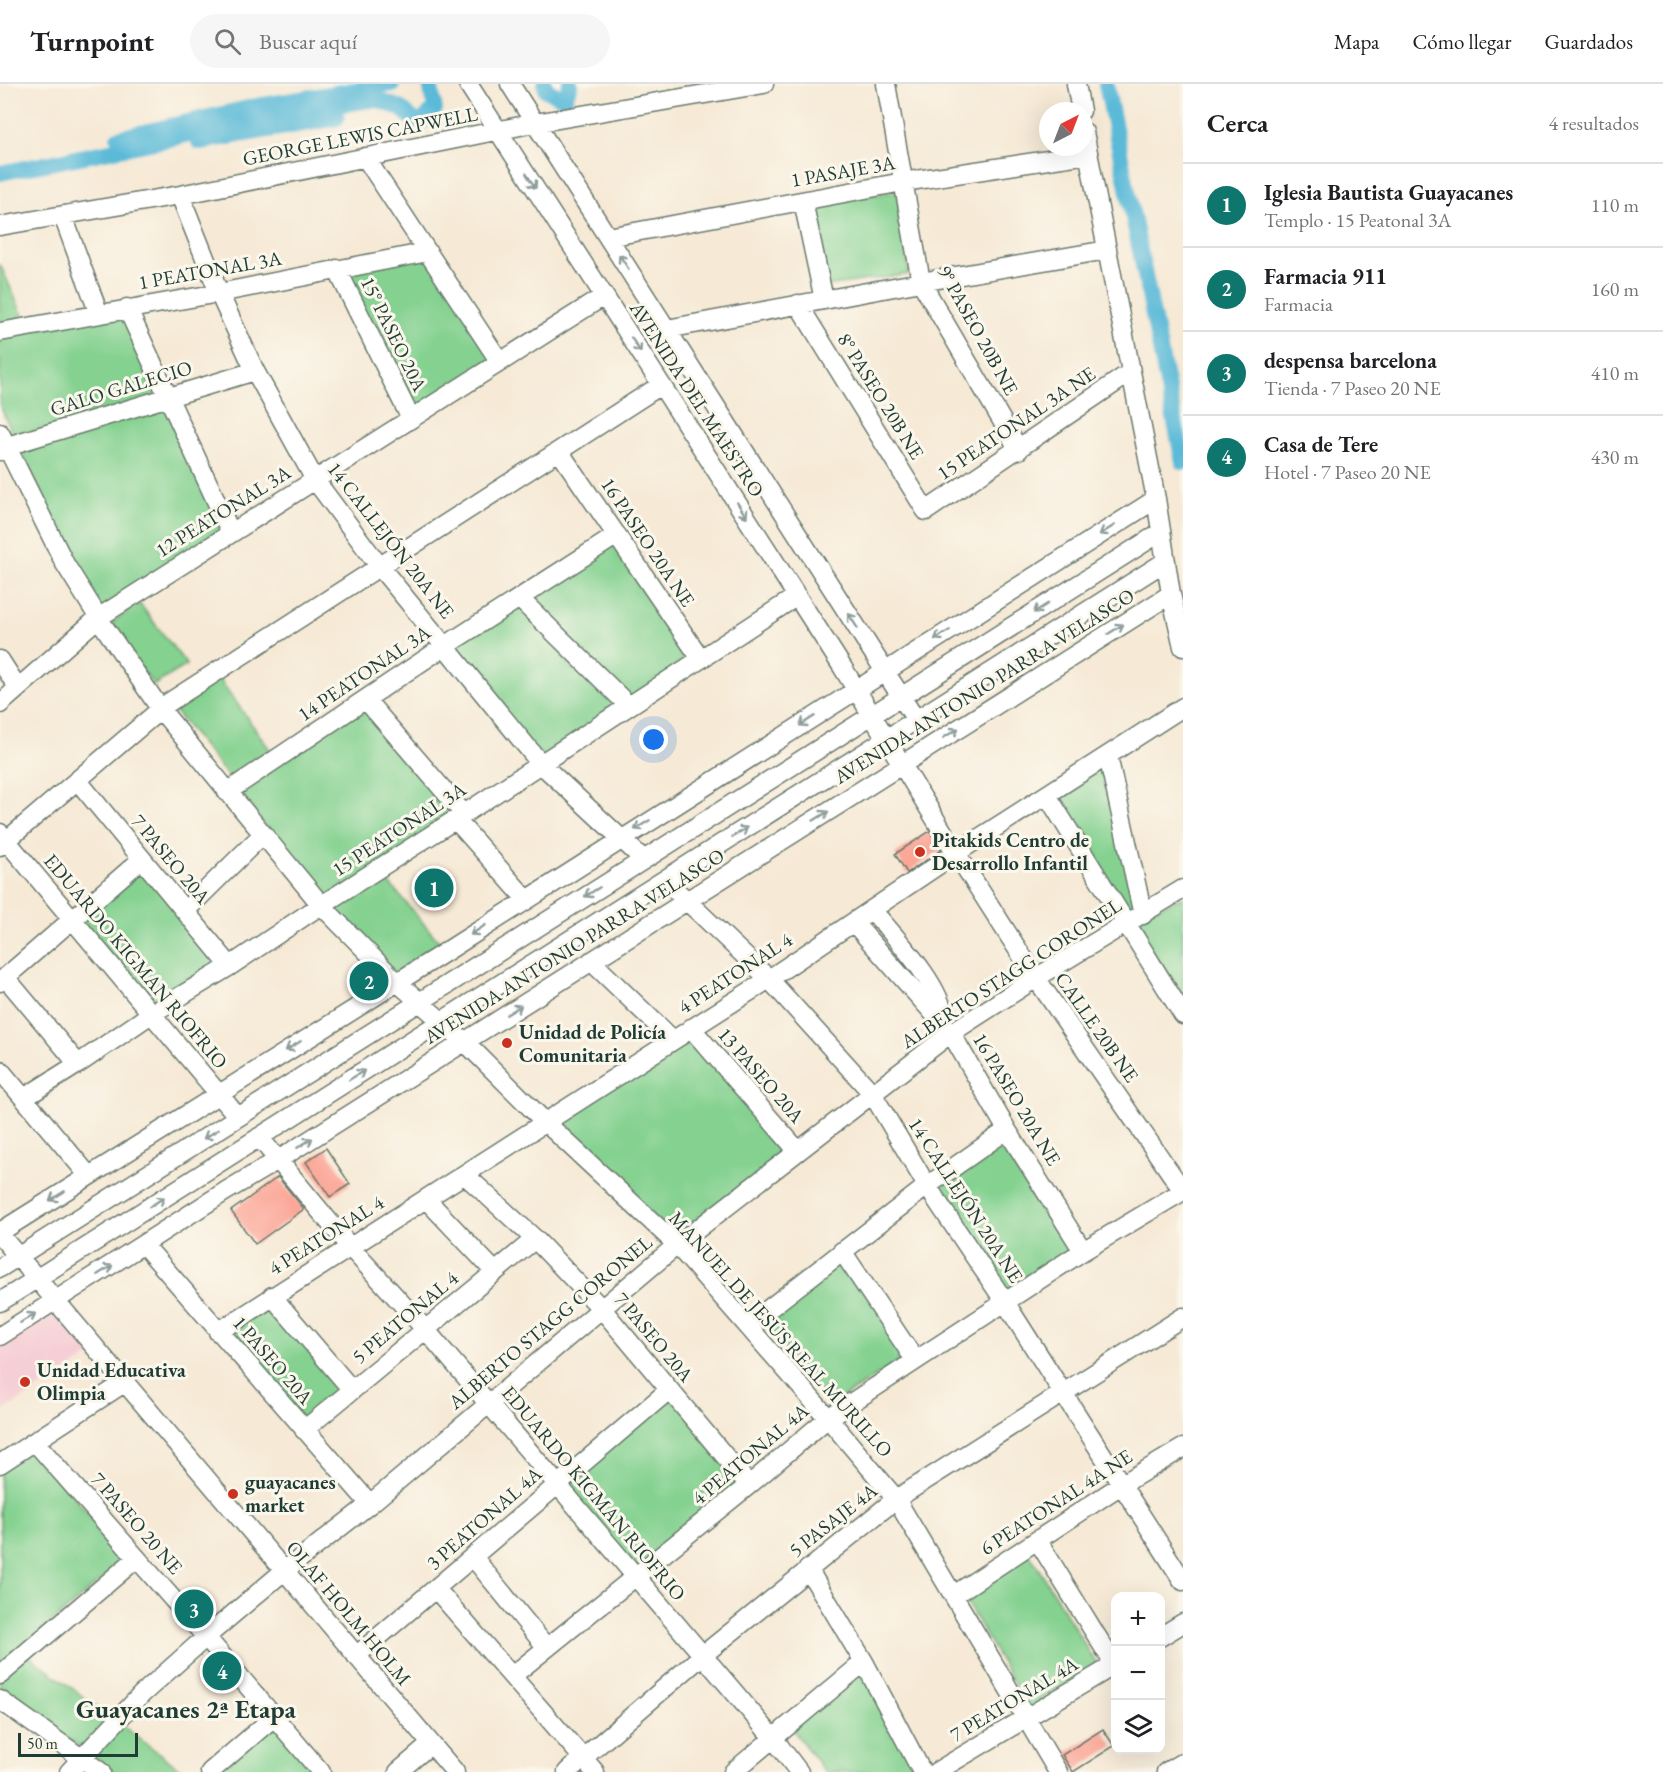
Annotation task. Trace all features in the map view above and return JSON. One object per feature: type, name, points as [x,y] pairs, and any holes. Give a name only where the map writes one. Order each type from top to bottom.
[{"type":"street","name":"AVENIDA DEL MAESTRO","points":[[468,84],[797,596],[886,739]]},
{"type":"street","name":"GEORGE LEWIS CAPWELL","points":[[0,226],[180,195],[535,123],[764,84]]},
{"type":"street","name":"9° PASEO 20B NE","points":[[886,84],[921,282],[1019,450]]},
{"type":"street","points":[[1076,84],[1079,102]]},
{"type":"street","name":"AVENIDA DEL MAESTRO","points":[[514,90],[916,720]]},
{"type":"street","name":"1 PASAJE 3A","points":[[608,237],[903,182],[1075,156]]},
{"type":"street","points":[[1088,156],[1183,647]]},
{"type":"street","points":[[365,157],[500,362]]},
{"type":"street","name":"14 CALLEJÓN 20A NE","points":[[180,195],[219,293],[255,371],[315,480],[380,567],[541,764],[644,860]]},
{"type":"street","points":[[803,201],[824,300]]},
{"type":"street","points":[[63,216],[99,314]]},
{"type":"street","points":[[667,328],[1107,250]]},
{"type":"street","name":"1 PEATONAL 3A","points":[[0,332],[219,293],[428,252]]},
{"type":"street","name":"15° PASEO 20A","points":[[337,269],[411,419]]},
{"type":"street","name":"12 PEATONAL 3A","points":[[0,704],[98,618],[604,296]]},
{"type":"street","name":"8° PASEO 20B NE","points":[[798,304],[926,511]]},
{"type":"street","points":[[128,309],[231,533]]},
{"type":"street","name":"GALO GALECIO","points":[[2,444],[17,442],[255,371]]},
{"type":"street","name":"15 PEATONAL 3A NE","points":[[926,511],[1131,372]]},
{"type":"street","points":[[2,840],[78,781],[160,710],[661,385]]},
{"type":"street","name":"MANUEL DE JESÚS REAL MURILLO","points":[[2,444],[65,564],[160,710],[322,906],[396,981],[465,1041],[545,1122],[676,1245],[748,1325],[896,1499],[1058,1772]]},
{"type":"street","name":"16 PASEO 20A NE","points":[[559,451],[701,659]]},
{"type":"street","points":[[0,1233],[1156,499]]},
{"type":"street","name":"AVENIDA ANTONIO PARRA VELASCO","points":[[0,1268],[1161,532]]},
{"type":"street","name":"14 PEATONAL 3A","points":[[227,792],[616,535]]},
{"type":"street","name":"AVENIDA ANTONIO PARRA VELASCO","points":[[0,1302],[1166,561]]},
{"type":"street","name":"AVENIDA ANTONIO PARRA VELASCO","points":[[0,1336],[1171,594]]},
{"type":"street","name":"15 PEATONAL 3A","points":[[24,1098],[797,596]]},
{"type":"street","points":[[519,598],[629,706]]},
{"type":"street","points":[[0,660],[18,688]]},
{"type":"street","points":[[366,699],[526,899]]},
{"type":"street","name":"4 PEATONAL 4","points":[[218,1332],[769,979],[956,853],[1183,707]]},
{"type":"street","points":[[902,765],[916,720]]},
{"type":"street","name":"CALLE 20B NE","points":[[886,739],[1036,978],[1183,1191]]},
{"type":"street","points":[[1108,756],[1143,915]]},
{"type":"street","name":"7 PASEO 20A","points":[[78,781],[230,966]]},
{"type":"street","points":[[1047,795],[1183,1015]]},
{"type":"street","points":[[185,911],[262,835]]},
{"type":"street","name":"EDUARDO KIGMAN RIOFRIO","points":[[2,840],[74,919],[238,1117]]},
{"type":"street","points":[[78,1064],[3,980],[142,860]]},
{"type":"street","name":"14 CALLEJÓN 20A NE","points":[[665,880],[769,979],[872,1093],[927,1186],[1005,1302],[1183,1581]]},
{"type":"street","name":"ALBERTO STAGG CORONEL","points":[[69,1772],[142,1694],[284,1571],[370,1504],[676,1245],[872,1093],[948,1029],[1143,915],[1183,889]]},
{"type":"street","points":[[873,910],[926,976],[944,1013],[948,1029]]},
{"type":"street","name":"16 PASEO 20A NE","points":[[854,923],[948,1029],[1007,1130],[1083,1251]]},
{"type":"street","points":[[591,961],[673,1040]]},
{"type":"street","name":"13 PASEO 20A","points":[[691,1028],[797,1150]]},
{"type":"street","points":[[0,1070],[89,1176]]},
{"type":"street","points":[[748,1325],[927,1186],[1007,1130]]},
{"type":"street","name":"EDUARDO KIGMAN RIOFRIO","points":[[259,1137],[350,1247],[425,1329],[703,1655],[799,1772]]},
{"type":"street","name":"7 PASEO 20A","points":[[465,1175],[535,1239],[602,1309],[749,1485]]},
{"type":"street","name":"4 PEATONAL 4A","points":[[512,1676],[749,1485],[828,1418],[1083,1251],[1183,1191]]},
{"type":"street","points":[[426,1199],[495,1272]]},
{"type":"street","name":"OLAF HOLM HOLM","points":[[0,1233],[124,1383],[455,1772]]},
{"type":"street","name":"5 PEATONAL 4","points":[[304,1430],[535,1239]]},
{"type":"street","name":"1 PASEO 20A","points":[[144,1245],[370,1504]]},
{"type":"street","points":[[842,1251],[915,1360]]},
{"type":"street","points":[[272,1296],[352,1390]]},
{"type":"street","name":"5 PASAJE 4A","points":[[567,1772],[589,1765],[703,1655],[896,1499],[1183,1317]]},
{"type":"street","points":[[0,1464],[124,1383]]},
{"type":"street","name":"3 PEATONAL 4A","points":[[356,1656],[669,1390]]},
{"type":"street","name":"7 PASEO 20 NE","points":[[35,1442],[321,1772]]},
{"type":"street","name":"6 PEATONAL 4A NE","points":[[954,1595],[1121,1485],[1183,1448]]},
{"type":"street","points":[[1038,1541],[1111,1658]]},
{"type":"street","points":[[473,1557],[547,1648]]},
{"type":"street","points":[[0,1675],[137,1558]]},
{"type":"street","points":[[808,1569],[864,1662],[922,1772]]},
{"type":"street","points":[[436,1589],[589,1765]]},
{"type":"street","points":[[1165,1634],[1183,1623]]},
{"type":"street","points":[[733,1772],[864,1662]]},
{"type":"street","name":"7 PEATONAL 4A","points":[[936,1772],[1111,1666]]},
{"type":"street","points":[[0,1700],[100,1772]]},
{"type":"street","points":[[210,1772],[274,1717]]},
{"type":"street","points":[[398,1772],[431,1744]]},
{"type":"street","points":[[1166,1772],[1183,1762]]},
{"type":"shaded area","name":"Unidad Educativa Olimpia","points":[[56,1301],[98,1351],[0,1413],[0,1336]]},
{"type":"green space","points":[[897,191],[909,274],[827,286],[816,205]]},
{"type":"green space","points":[[428,252],[500,362],[411,419],[337,269]]},
{"type":"green space","points":[[0,264],[28,327],[127,308],[231,533],[98,618],[0,406]]},
{"type":"green space","points":[[617,536],[701,659],[541,763],[446,648]]},
{"type":"green space","points":[[139,603],[187,665],[154,685],[106,627]]},
{"type":"green space","points":[[215,673],[276,758],[366,700],[464,813],[378,870],[447,951],[396,981],[322,906],[235,785],[168,703]]},
{"type":"green space","points":[[1108,756],[1142,914],[1183,897],[1183,1014],[1047,796]]},
{"type":"green space","points":[[142,859],[230,966],[151,1014],[74,919]]},
{"type":"green space","points":[[691,1028],[797,1150],[677,1245],[545,1122]]},
{"type":"green space","points":[[1007,1130],[1083,1251],[1005,1302],[927,1186]]},
{"type":"green space","points":[[845,1257],[914,1352],[831,1405],[763,1322]]},
{"type":"green space","points":[[272,1296],[352,1390],[304,1430],[218,1332]]},
{"type":"green space","points":[[669,1390],[749,1485],[636,1577],[557,1484]]},
{"type":"green space","points":[[32,1451],[128,1557],[0,1667],[0,1466]]},
{"type":"green space","points":[[1029,1553],[1098,1666],[1028,1708],[962,1595]]},
{"type":"green space","points":[[25,1653],[184,1772],[114,1772],[88,1751],[0,1700],[0,1675]]},
{"type":"green space","points":[[864,1663],[920,1772],[825,1772],[790,1726]]},
{"type":"green space","points":[[274,1717],[321,1772],[209,1772]]},
{"type":"building","name":"Pitakids Centro de Desarrollo Infantil","points":[[930,831],[941,850],[907,873],[895,854]]},
{"type":"building","points":[[326,1148],[350,1184],[330,1197],[306,1162]]},
{"type":"building","points":[[278,1177],[304,1209],[255,1244],[231,1211]]},
{"type":"building","points":[[1103,1729],[1111,1741],[1111,1748],[1073,1772],[1062,1755]]},
{"type":"waterway","points":[[118,138],[257,106],[392,84]]},
{"type":"waterway","points":[[0,173],[165,140],[257,118],[376,99],[400,108],[419,124],[435,109],[430,84]]},
{"type":"waterway","points":[[545,84],[546,90],[565,99],[570,84]]},
{"type":"waterway","points":[[1106,84],[1183,462]]},
{"type":"waterway","points":[[199,142],[337,118]]},
{"type":"place","name":"Pitakids Centro de Desarrollo Infantil","points":[[920,852]]},
{"type":"place","name":"Iglesia Bautista Guayacanes","points":[[434,888]]},
{"type":"place","name":"Farmacia 911","points":[[369,981]]},
{"type":"place","name":"Unidad de Policía Comunitaria","points":[[507,1043]]},
{"type":"place","name":"Unidad Educativa Olimpia","points":[[25,1382]]},
{"type":"place","name":"guayacanes market","points":[[233,1494]]},
{"type":"place","name":"despensa barcelona","points":[[194,1609]]},
{"type":"place","name":"Casa de Tere","points":[[222,1671]]},
{"type":"district","name":"Guayacanes 2ª Etapa","points":[[186,1709]]}]
